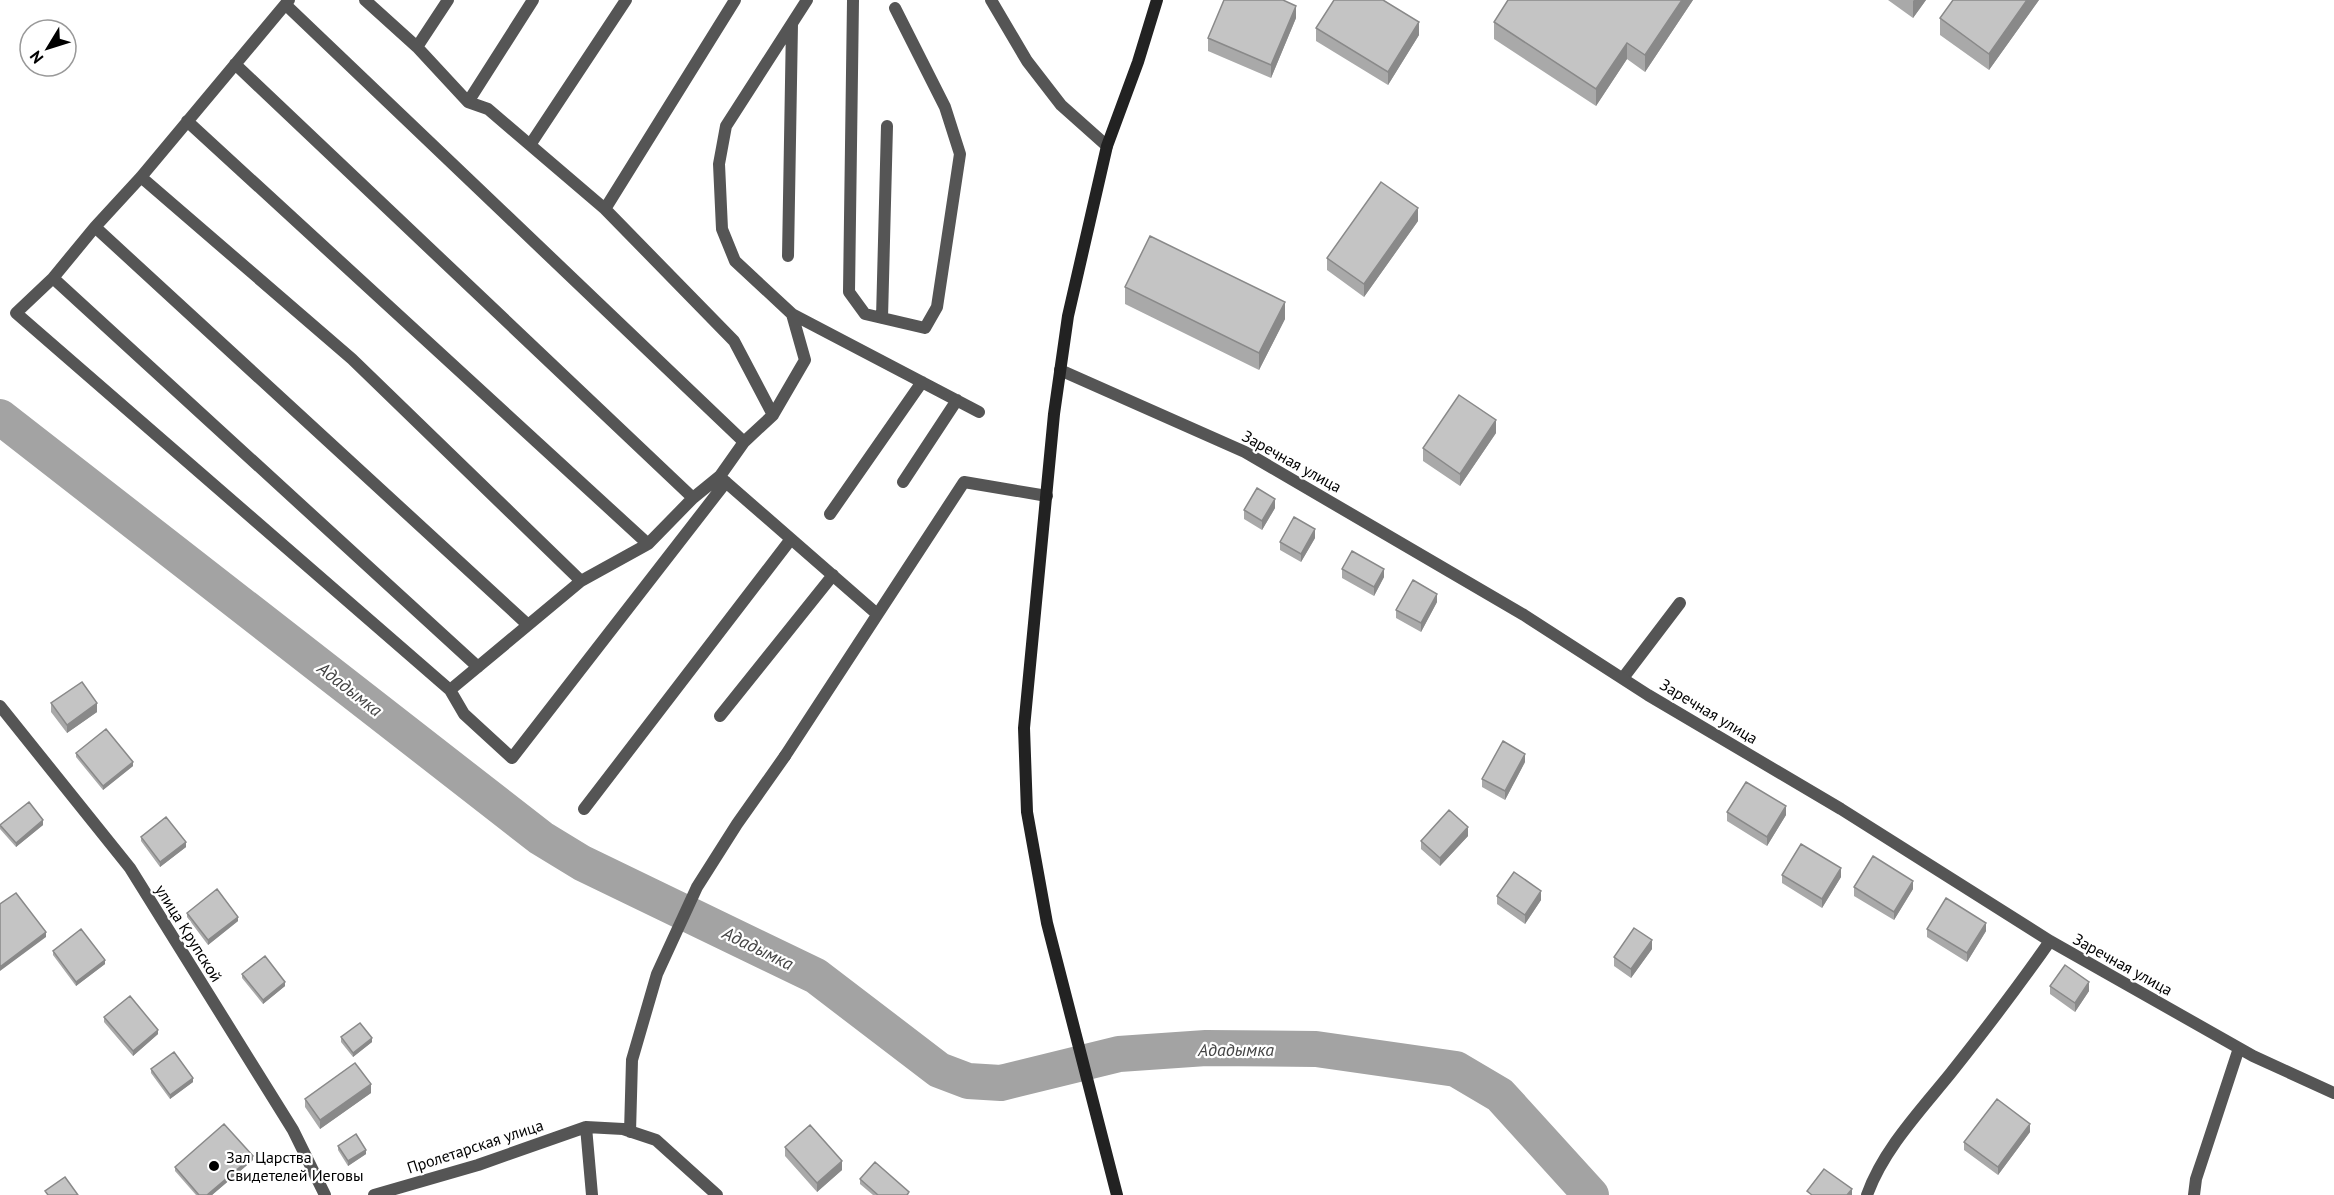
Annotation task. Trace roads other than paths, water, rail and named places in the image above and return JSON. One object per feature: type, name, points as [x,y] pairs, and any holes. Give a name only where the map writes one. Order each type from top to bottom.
[{"type":"street","points":[[366,0],[417,47],[468,102],[488,109],[605,210],[734,341],[773,416]]},
{"type":"street","points":[[417,47],[448,0]]},
{"type":"street","points":[[468,102],[533,0]]},
{"type":"street","points":[[530,145],[626,0]]},
{"type":"street","points":[[605,210],[735,0]]},
{"type":"street","points":[[807,0],[726,126],[719,164],[722,229],[735,261],[792,314],[979,412]]},
{"type":"street","points":[[853,0],[849,292],[865,314],[925,328],[937,307],[960,154],[945,107],[895,8]]},
{"type":"street","points":[[991,0],[1027,62],[1061,105],[1107,146]]},
{"type":"street","points":[[1117,1195],[1047,923],[1027,812],[1024,728],[1060,370],[1068,316],[1107,146],[1138,62],[1157,0]]},
{"type":"street","points":[[744,442],[288,2],[53,278],[16,313],[450,690],[464,714],[512,758],[723,479],[744,442],[773,416],[805,360],[792,314]]},
{"type":"street","points":[[788,256],[792,24]]},
{"type":"street","points":[[235,64],[693,498]]},
{"type":"street","points":[[187,121],[648,544]]},
{"type":"street","points":[[882,318],[887,126]]},
{"type":"street","points":[[141,177],[352,359],[581,581]]},
{"type":"street","points":[[95,227],[528,625]]},
{"type":"street","points":[[53,278],[478,667]]},
{"type":"street","name":"Заречная улица","points":[[1060,370],[1245,452],[1524,615],[1623,678],[1841,809],[2050,941],[2239,1048],[2334,1093]]},
{"type":"street","points":[[830,514],[922,382]]},
{"type":"street","points":[[903,482],[957,400]]},
{"type":"street","points":[[450,690],[581,581],[648,544],[693,498],[723,479]]},
{"type":"street","points":[[723,479],[877,614]]},
{"type":"street","points":[[630,1132],[633,1060],[657,974],[697,887],[737,824],[785,756],[964,482],[1047,496]]},
{"type":"street","points":[[584,809],[791,539]]},
{"type":"street","points":[[720,716],[833,575]]},
{"type":"street","points":[[1623,678],[1680,603]]},
{"type":"street","name":"улица Крупской","points":[[0,705],[130,868],[293,1130],[325,1195]]},
{"type":"street","points":[[1867,1195],[1875,1172],[2009,1000],[2050,941]]},
{"type":"street","points":[[2194,1195],[2196,1179],[2239,1048]]},
{"type":"street","points":[[592,1195],[586,1127],[630,1132],[656,1140],[717,1195]]},
{"type":"street","name":"Пролетарская улица","points":[[374,1195],[478,1165],[586,1127]]},
{"type":"waterway","name":"Ададымка","points":[[0,417],[541,838],[582,863],[816,976],[939,1070],[968,1081],[1001,1083],[1119,1054],[1206,1048],[1316,1049],[1456,1069],[1500,1095],[1591,1195]]},
{"type":"place","name":"Зал Царства Свидетелей Иеговы","points":[[214,1166]]}]
